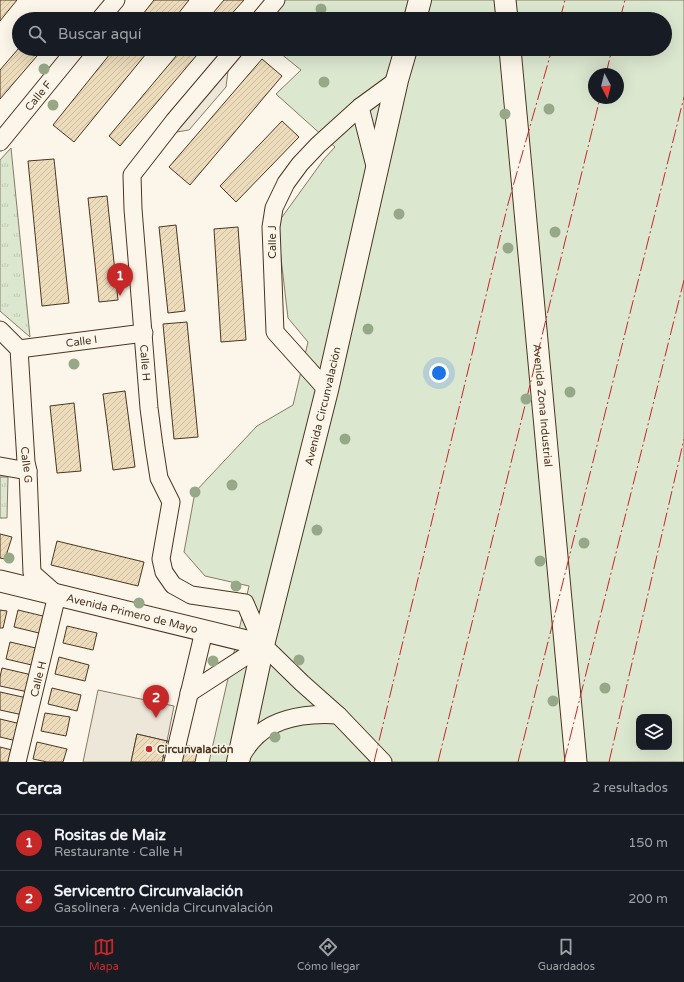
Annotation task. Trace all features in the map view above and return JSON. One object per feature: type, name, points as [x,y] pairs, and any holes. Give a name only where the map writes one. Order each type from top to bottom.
[{"type":"highway","points":[[417,12],[420,0]]},
{"type":"highway","name":"Avenida Circunvalación","points":[[238,760],[264,645],[327,390],[396,80],[404,56]]},
{"type":"main road","name":"Avenida Zona Industrial","points":[[511,56],[576,762]]},
{"type":"main road","name":"Avenida Primero de Mayo","points":[[0,581],[264,645]]},
{"type":"street","points":[[106,12],[116,0]]},
{"type":"street","points":[[266,12],[276,0]]},
{"type":"street","name":"Calle F","points":[[0,142],[70,56]]},
{"type":"street","name":"Calle H","points":[[229,56],[174,121],[132,175],[132,193],[149,408],[160,478],[171,502],[161,559],[164,572],[173,585],[191,595],[244,603],[264,645]]},
{"type":"street","name":"Calle J","points":[[327,390],[275,332],[271,227],[274,208],[286,184],[300,164],[318,144],[360,107],[396,80]]},
{"type":"street","points":[[360,107],[376,170]]},
{"type":"street","points":[[0,330],[19,349]]},
{"type":"street","name":"Calle I","points":[[19,349],[144,333]]},
{"type":"street","name":"Calle G","points":[[19,349],[26,462],[28,471],[32,573],[58,595]]},
{"type":"street","points":[[0,466],[28,471]]},
{"type":"street","name":"Calle H","points":[[17,762],[58,595]]},
{"type":"street","points":[[173,762],[204,631]]},
{"type":"street","points":[[189,693],[264,645],[302,683],[338,715],[382,762]]},
{"type":"street","points":[[238,760],[251,742],[261,733],[283,721],[307,715],[338,715]]},
{"type":"green space","points":[[276,0],[684,0],[684,762],[209,762],[249,586],[205,576],[184,552],[195,492],[257,426],[293,405],[308,342],[288,318],[277,224],[324,159],[335,147],[276,94],[301,70],[284,56],[672,56],[672,12],[267,12]]},
{"type":"green space","points":[[11,148],[30,337],[0,311],[0,160]]},
{"type":"green space","points":[[0,477],[8,477],[7,518],[0,518]]},
{"type":"shaded area","points":[[230,56],[226,87],[189,130],[164,134]]},
{"type":"shaded area","points":[[98,690],[174,706],[167,741],[137,734],[131,762],[83,762]]},
{"type":"building","points":[[0,0],[17,0],[0,21]]},
{"type":"building","points":[[154,0],[189,0],[180,12],[145,12]]},
{"type":"building","points":[[224,0],[244,0],[233,12],[214,12]]},
{"type":"building","points":[[12,56],[37,56],[0,99],[0,70]]},
{"type":"building","points":[[108,56],[144,56],[74,142],[53,125]]},
{"type":"building","points":[[176,56],[196,56],[120,146],[109,136]]},
{"type":"building","points":[[262,59],[282,76],[190,185],[169,167]]},
{"type":"building","points":[[282,121],[299,137],[236,202],[220,186]]},
{"type":"building","points":[[54,159],[69,303],[42,306],[28,161]]},
{"type":"building","points":[[107,196],[118,300],[99,302],[88,198]]},
{"type":"building","points":[[176,225],[185,311],[168,313],[159,227]]},
{"type":"building","points":[[238,227],[246,340],[221,342],[214,229]]},
{"type":"building","points":[[187,322],[198,437],[174,439],[163,324]]},
{"type":"building","points":[[125,391],[135,467],[113,470],[103,394]]},
{"type":"building","points":[[74,403],[81,471],[57,473],[50,406]]},
{"type":"building","points":[[0,534],[12,537],[5,559],[0,558]]},
{"type":"building","points":[[57,541],[144,562],[138,586],[51,565]]},
{"type":"building","points":[[0,610],[7,611],[3,628],[0,628]]},
{"type":"building","points":[[18,610],[47,617],[43,634],[14,627]]},
{"type":"building","points":[[67,626],[97,633],[93,650],[63,643]]},
{"type":"building","points":[[10,642],[40,649],[36,666],[6,659]]},
{"type":"building","points":[[59,657],[89,665],[85,681],[55,674]]},
{"type":"building","points":[[2,668],[32,675],[28,692],[0,686]]},
{"type":"building","points":[[52,688],[81,695],[77,711],[48,704]]},
{"type":"building","points":[[0,692],[27,698],[23,715],[0,710]]},
{"type":"building","points":[[45,713],[70,717],[66,736],[41,731]]},
{"type":"building","points":[[0,719],[21,724],[17,741],[0,737]]},
{"type":"building","name":"Circunvalación","points":[[137,734],[167,741],[162,762],[131,762]]},
{"type":"building","points":[[167,741],[198,748],[195,762],[182,762],[163,757]]},
{"type":"building","points":[[37,742],[67,749],[63,762],[47,762],[33,759]]},
{"type":"building","points":[[0,747],[16,751],[13,762],[0,762]]},
{"type":"power","points":[[562,12],[565,0]]},
{"type":"power","points":[[622,12],[625,0]]},
{"type":"power","points":[[374,762],[508,204],[550,56]]},
{"type":"power","points":[[607,68],[610,56]]},
{"type":"power","points":[[518,762],[684,97]]},
{"type":"power","points":[[438,762],[599,104]]},
{"type":"power","points":[[564,762],[684,280]]},
{"type":"power","points":[[609,762],[684,439]]},
{"type":"place","name":"Rositas de Maiz","points":[[120,296]]},
{"type":"place","name":"Servicentro Circunvalación","points":[[156,718]]},
{"type":"place","name":"Circunvalación","points":[[149,749]]}]
